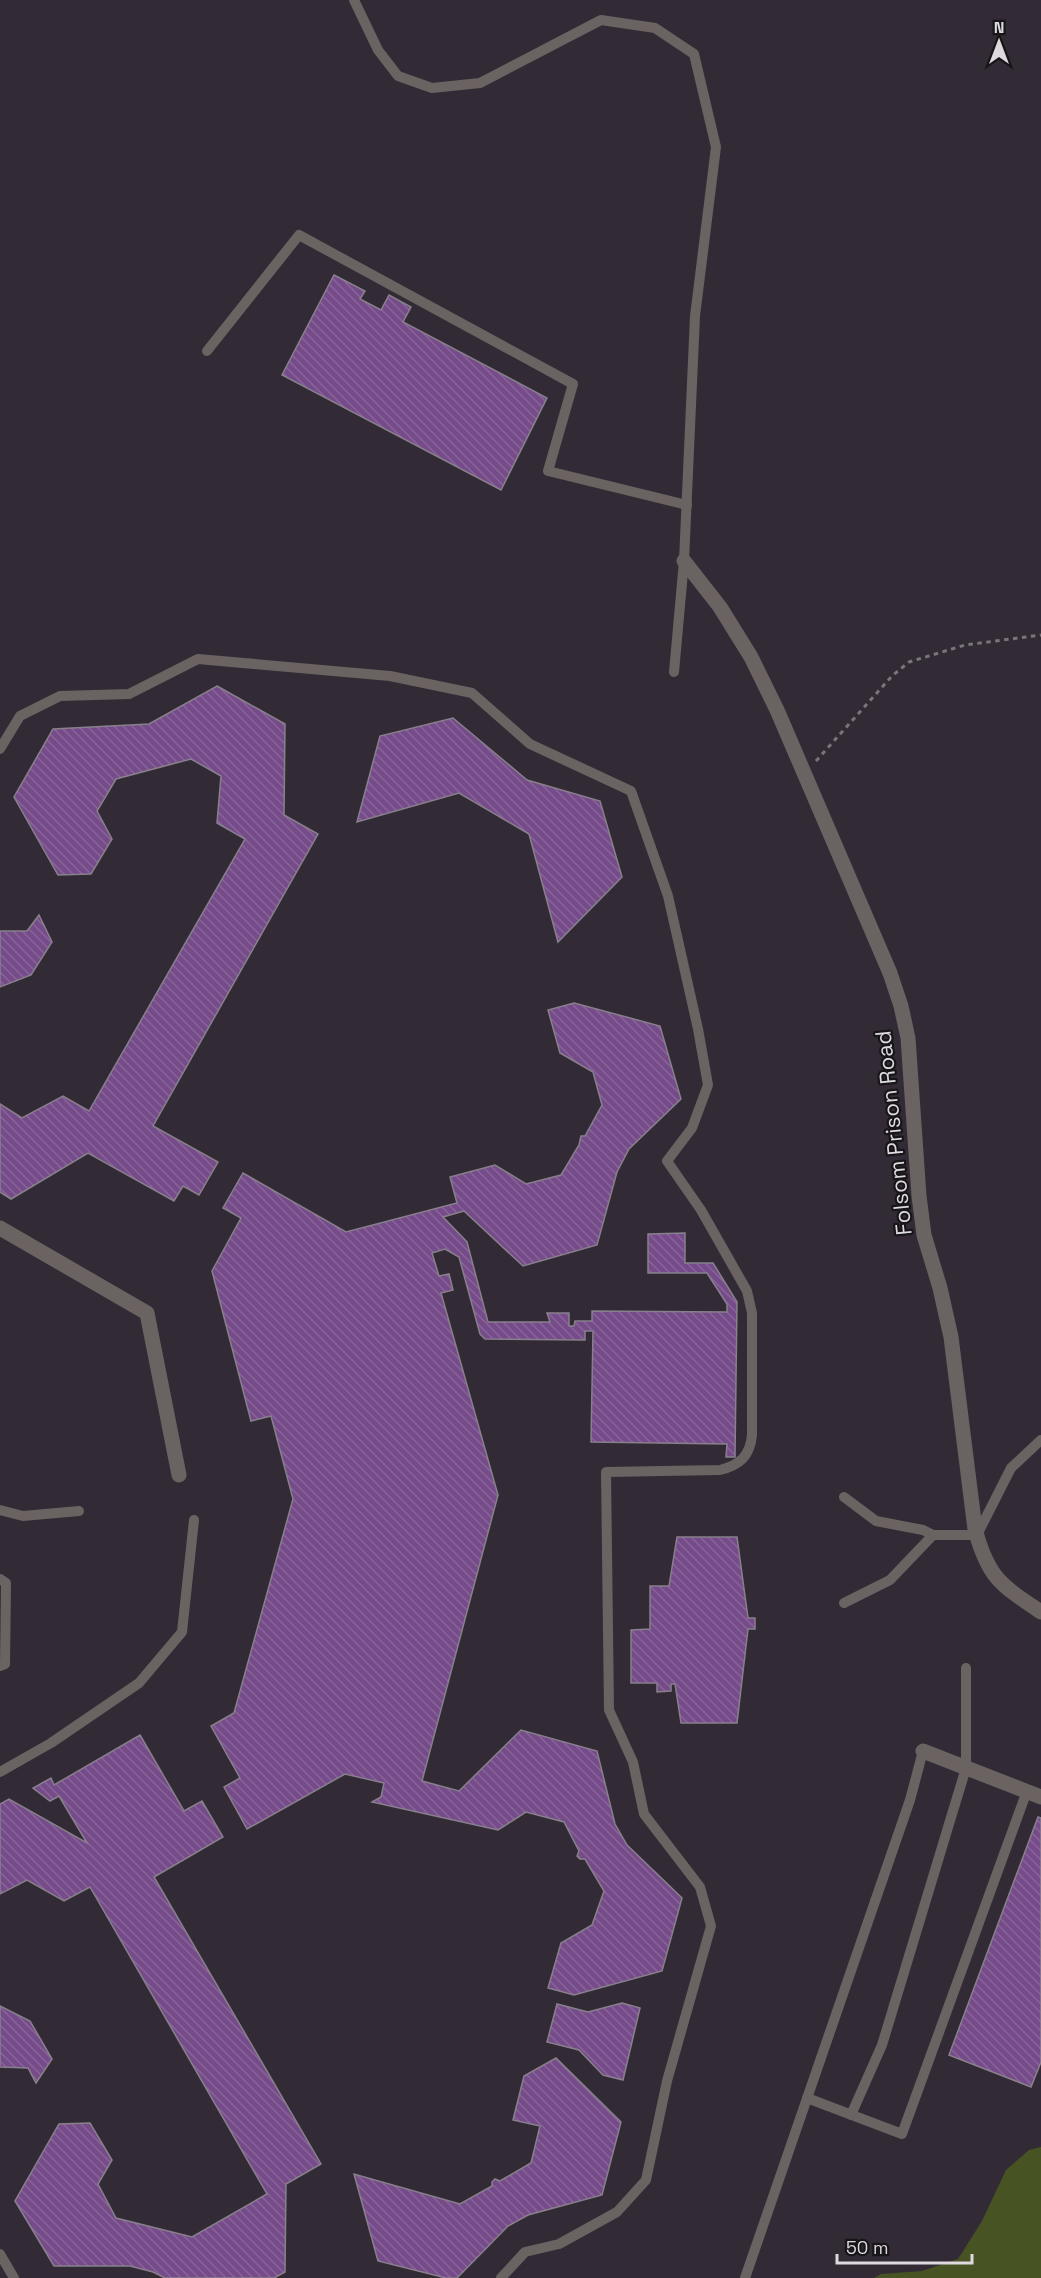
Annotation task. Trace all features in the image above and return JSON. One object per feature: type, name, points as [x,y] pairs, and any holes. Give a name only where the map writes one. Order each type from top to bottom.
[{"type":"street","name":"Folsom Prison Road","points":[[684,561],[720,608],[751,657],[777,710],[890,973],[908,1038],[921,1216],[951,1337],[977,1535],[982,1554],[1004,1588],[1041,1612]]},
{"type":"street","points":[[0,1228],[147,1313],[179,1475]]},
{"type":"street","points":[[923,1751],[1034,1794]]},
{"type":"lane","points":[[354,0],[378,50],[398,76],[432,88],[480,83],[601,20],[655,28],[694,54],[716,147],[695,316],[684,561],[674,672]]},
{"type":"lane","points":[[207,351],[299,235],[573,384],[548,471],[687,505]]},
{"type":"lane","points":[[0,749],[20,716],[60,696],[129,694],[198,659],[390,676],[472,693],[530,744],[631,791],[668,896],[698,1029],[708,1085],[692,1128],[667,1161],[701,1210],[751,1300],[752,1435],[748,1454],[732,1467],[720,1470],[606,1472],[609,1710],[633,1762],[644,1814],[700,1887],[711,1926],[667,2081],[646,2180],[617,2212],[559,2244],[525,2252],[501,2278]]},
{"type":"lane","points":[[844,1497],[876,1521],[922,1530],[933,1535],[977,1535],[1011,1468],[1041,1440]]},
{"type":"lane","points":[[0,1510],[23,1516],[79,1511]]},
{"type":"lane","points":[[0,1772],[51,1743],[139,1683],[182,1632],[194,1520]]},
{"type":"lane","points":[[844,1603],[891,1580],[933,1535]]},
{"type":"lane","points":[[0,1579],[6,1583],[5,1664],[0,1666]]},
{"type":"lane","points":[[851,2115],[882,2045],[966,1768],[966,1668]]},
{"type":"lane","points":[[745,2278],[910,1800],[923,1751]]},
{"type":"lane","points":[[807,2098],[902,2134],[1034,1794]]},
{"type":"lane","points":[[0,2254],[14,2278]]},
{"type":"path","points":[[805,774],[892,676],[909,662],[965,645],[1041,635]]},
{"type":"green space","points":[[1041,2147],[1041,2278],[874,2278],[881,2274],[922,2271],[958,2259],[982,2221],[1006,2170],[1029,2150]]},
{"type":"building","points":[[334,275],[365,291],[360,299],[381,310],[389,295],[411,307],[403,322],[547,398],[501,490],[282,375]]},
{"type":"building","points":[[217,686],[285,724],[284,815],[318,834],[153,1126],[218,1162],[199,1195],[183,1186],[174,1201],[88,1153],[11,1199],[0,1192],[0,1104],[22,1118],[63,1096],[89,1111],[245,839],[217,823],[221,776],[191,759],[116,779],[97,811],[112,839],[91,874],[58,875],[14,797],[53,729],[149,724]]},
{"type":"building","points":[[453,718],[527,780],[600,801],[622,877],[558,942],[529,834],[459,793],[357,822],[380,736]]},
{"type":"building","points":[[39,915],[52,942],[31,975],[0,987],[0,931],[27,931]]},
{"type":"building","points":[[574,1003],[660,1026],[681,1099],[629,1149],[617,1172],[597,1245],[523,1266],[464,1211],[443,1217],[467,1242],[488,1322],[550,1322],[547,1313],[569,1313],[569,1326],[574,1326],[575,1321],[592,1321],[592,1311],[727,1312],[727,1304],[707,1273],[648,1273],[648,1234],[685,1233],[685,1263],[713,1263],[737,1302],[735,1457],[726,1457],[727,1444],[591,1442],[593,1331],[585,1331],[585,1340],[485,1339],[480,1334],[459,1257],[445,1249],[432,1253],[439,1276],[449,1274],[453,1290],[441,1293],[498,1495],[422,1781],[459,1791],[521,1730],[597,1751],[615,1824],[627,1845],[682,1898],[662,1971],[574,1995],[548,1988],[561,1943],[592,1925],[604,1891],[585,1859],[577,1856],[579,1851],[564,1822],[526,1812],[498,1830],[372,1802],[381,1797],[384,1783],[345,1774],[247,1829],[224,1787],[240,1778],[211,1726],[234,1713],[293,1499],[271,1416],[251,1421],[212,1271],[241,1218],[223,1208],[243,1173],[346,1232],[457,1203],[450,1177],[495,1165],[526,1184],[561,1175],[579,1145],[581,1136],[585,1136],[602,1105],[593,1072],[560,1053],[548,1010]]},
{"type":"building","points":[[677,1537],[737,1537],[748,1618],[755,1618],[755,1629],[748,1629],[737,1723],[681,1723],[675,1684],[671,1684],[671,1691],[657,1692],[657,1683],[631,1683],[631,1630],[650,1629],[650,1586],[669,1586]]},
{"type":"building","points":[[140,1735],[184,1811],[202,1801],[223,1837],[154,1877],[321,2164],[286,2184],[285,2272],[274,2278],[165,2278],[130,2266],[54,2266],[15,2201],[59,2124],[90,2123],[112,2160],[98,2184],[116,2218],[192,2237],[267,2194],[90,1887],[64,1901],[27,1880],[0,1894],[0,1804],[9,1799],[87,1843],[59,1796],[50,1801],[33,1788],[51,1778],[54,1785]]},
{"type":"building","points":[[1038,1817],[1041,1818],[1041,2062],[1031,2087],[949,2055]]},
{"type":"building","points":[[622,2003],[640,2008],[623,2080],[603,2075],[579,2050],[547,2042],[557,2004],[588,2012]]},
{"type":"building","points":[[0,2006],[30,2021],[52,2059],[36,2083],[28,2068],[0,2067]]},
{"type":"building","points":[[556,2058],[621,2122],[602,2195],[528,2215],[508,2226],[457,2278],[446,2278],[378,2261],[354,2174],[460,2204],[492,2186],[495,2179],[500,2181],[531,2163],[540,2126],[513,2120],[524,2076]]}]
